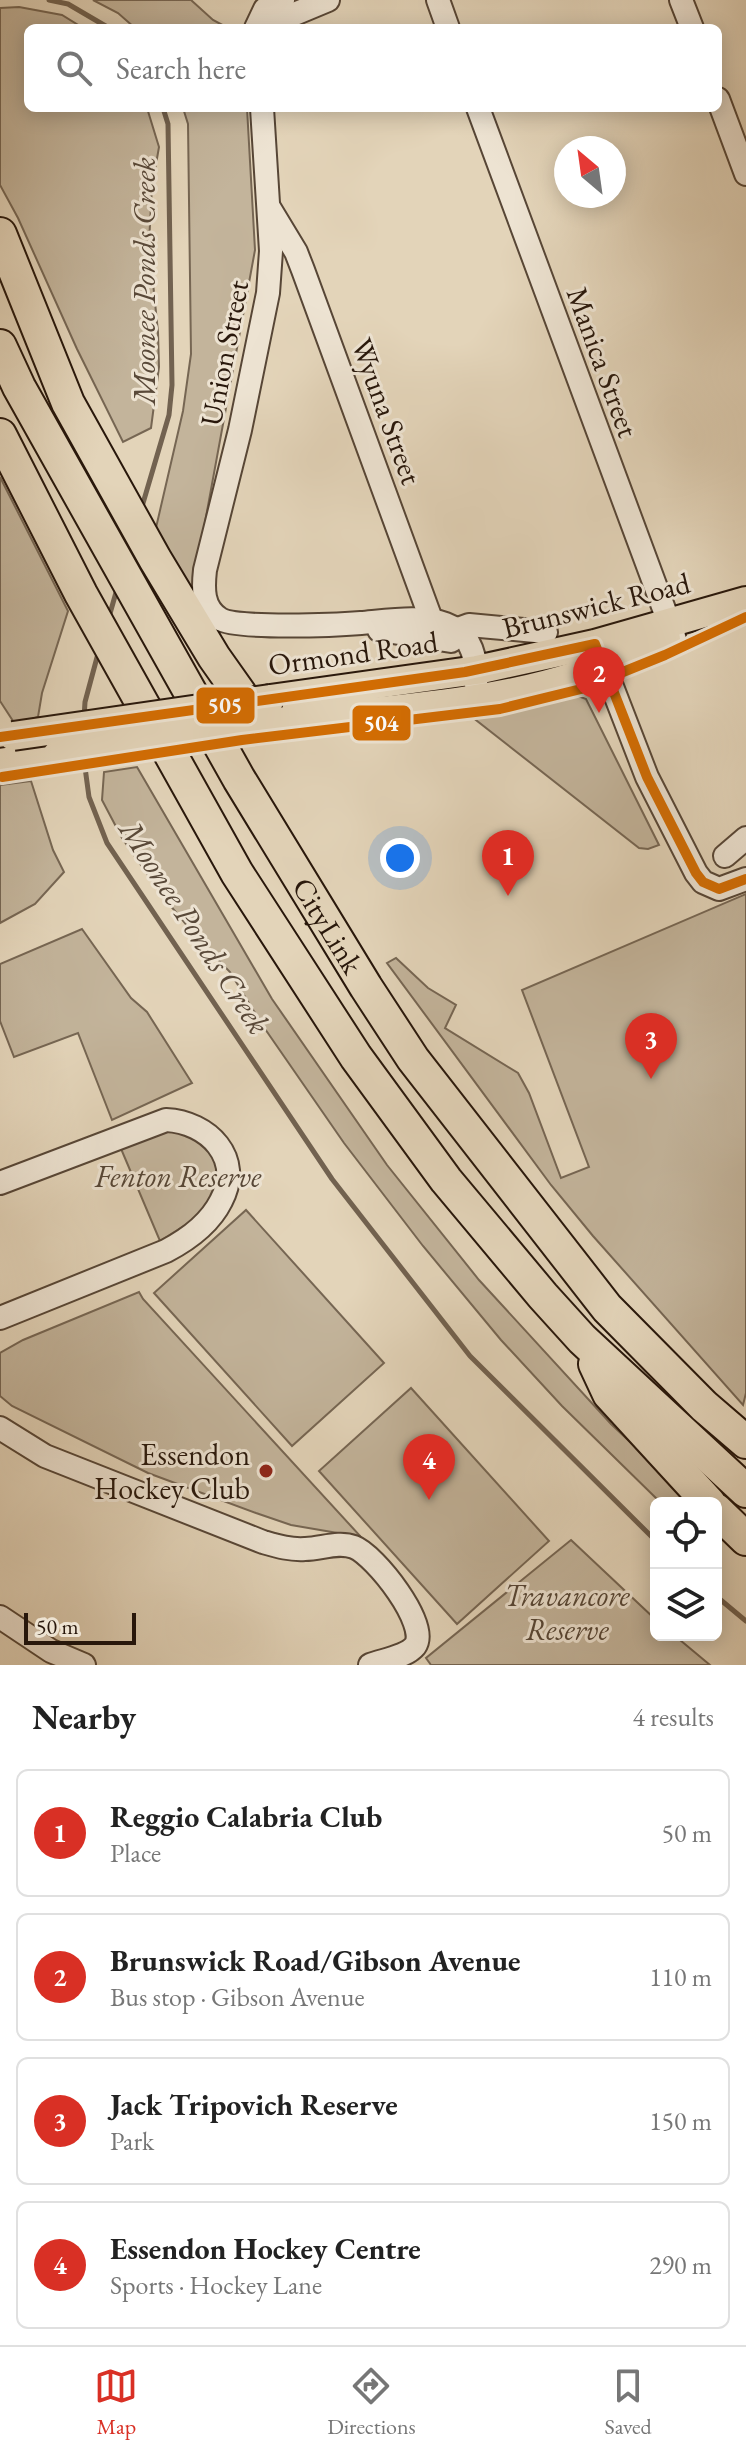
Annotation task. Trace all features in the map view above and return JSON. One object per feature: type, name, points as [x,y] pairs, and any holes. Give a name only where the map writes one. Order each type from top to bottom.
[{"type":"highway","points":[[0,234],[68,403],[214,657],[218,675],[245,712]]},
{"type":"highway","name":"CityLink","points":[[0,346],[19,387],[286,858],[413,1059],[607,1308],[704,1406],[746,1442]]},
{"type":"highway","name":"CityLink","points":[[0,435],[81,594],[237,873],[356,1057],[481,1224],[582,1339],[746,1491]]},
{"type":"highway","points":[[582,1339],[609,1394],[703,1497]]},
{"type":"highway","points":[[722,1516],[746,1539]]},
{"type":"main road","name":"Brunswick Road","points":[[478,683],[599,655],[738,603]]},
{"type":"main road","name":"Ormond Road","points":[[6,753],[245,712],[478,683]]},
{"type":"street","points":[[258,24],[265,9],[328,0]]},
{"type":"street","points":[[438,0],[447,24]]},
{"type":"street","points":[[681,0],[690,24]]},
{"type":"street","points":[[277,24],[292,4]]},
{"type":"street","points":[[722,110],[746,174]]},
{"type":"street","name":"Union Street","points":[[207,604],[203,589],[205,570],[264,320],[270,269],[262,112]]},
{"type":"street","name":"Manica Street","points":[[479,112],[671,628]]},
{"type":"street","name":"Wyuna Street","points":[[269,207],[296,252],[444,629]]},
{"type":"street","name":"Brunswick Road","points":[[207,604],[217,617],[230,623],[444,629],[469,625],[546,632]]},
{"type":"street","name":"Brunswick Road","points":[[444,629],[468,640],[478,683]]},
{"type":"street","points":[[599,655],[647,777],[696,873],[703,882],[719,889],[746,879]]},
{"type":"street","points":[[725,856],[746,838]]},
{"type":"street","points":[[0,1183],[166,1120],[191,1123],[210,1134],[224,1155],[227,1168],[227,1188],[217,1209],[196,1231],[166,1251],[0,1318]]},
{"type":"street","points":[[0,1428],[45,1456],[263,1542],[292,1549],[345,1545],[363,1551],[382,1570],[418,1628],[418,1641],[414,1648],[380,1661]]},
{"type":"street","points":[[0,1617],[51,1651],[84,1665]]},
{"type":"green space","points":[[93,0],[191,0],[220,24],[130,24],[118,13]]},
{"type":"green space","points":[[19,7],[62,15],[77,24],[24,24],[24,112],[148,112],[159,147],[152,187],[149,243],[159,367],[151,428],[123,442],[0,185],[0,8]]},
{"type":"green space","points":[[184,112],[247,112],[255,250],[192,593],[155,532],[183,411],[191,354],[188,124]]},
{"type":"green space","points":[[0,477],[68,611],[42,693],[38,717],[15,724],[0,701]]},
{"type":"green space","points":[[573,694],[586,699],[659,845],[639,848],[467,713]]},
{"type":"green space","points":[[137,767],[272,999],[387,1165],[479,1280],[611,1424],[689,1497],[655,1497],[562,1406],[501,1340],[423,1246],[344,1143],[263,1026],[230,972],[164,898],[122,838],[102,800],[104,772]]},
{"type":"green space","points":[[31,781],[53,850],[64,872],[35,904],[0,923],[0,785]]},
{"type":"green space","points":[[746,894],[746,1393],[743,1405],[551,1185],[387,963],[396,958],[428,988],[456,1005],[445,1028],[518,1073],[529,1093],[561,1178],[589,1167],[522,990]]},
{"type":"green space","points":[[82,929],[131,998],[147,1012],[192,1083],[112,1120],[78,1033],[14,1057],[0,1021],[0,964]]},
{"type":"green space","name":"Fenton Reserve","points":[[160,1128],[197,1134],[219,1166],[214,1200],[187,1228],[184,1226],[160,1241],[119,1144]]},
{"type":"green space","points":[[246,1210],[384,1363],[292,1446],[154,1293]]},
{"type":"green space","points":[[139,1292],[361,1537],[291,1525],[148,1473],[12,1406],[0,1396],[0,1353],[23,1340]]},
{"type":"green space","points":[[411,1388],[549,1541],[457,1624],[319,1471]]},
{"type":"green space","name":"Travancore Reserve","points":[[571,1540],[650,1614],[650,1641],[681,1641],[710,1665],[431,1665],[426,1658]]},
{"type":"waterway","name":"Moonee Ponds Creek","points":[[49,0],[68,4],[102,24]]},
{"type":"waterway","name":"Moonee Ponds Creek","points":[[141,510],[169,415],[172,385],[168,124],[164,112]]},
{"type":"waterway","name":"Moonee Ponds Creek","points":[[109,617],[117,589]]},
{"type":"waterway","name":"Moonee Ponds Creek","points":[[84,718],[85,702],[99,650]]},
{"type":"waterway","name":"Moonee Ponds Creek","points":[[84,760],[89,797],[107,843],[332,1179],[470,1356],[650,1535]]},
{"type":"waterway","name":"Moonee Ponds Creek","points":[[722,1601],[746,1621]]},
{"type":"transit line","name":"504","points":[[2,777],[242,740],[500,709],[581,689],[665,655],[746,617]]},
{"type":"transit line","name":"505","points":[[0,737],[465,672],[595,644],[647,777],[696,873],[703,882],[719,889],[746,879]]},
{"type":"place","name":"Brunswick Road/Gibson Avenue","points":[[599,713]]},
{"type":"place","name":"Reggio Calabria Club","points":[[508,896]]},
{"type":"place","name":"Jack Tripovich Reserve","points":[[651,1079]]},
{"type":"place","name":"Essendon Hockey Club","points":[[266,1471]]},
{"type":"place","name":"Essendon Hockey Centre","points":[[429,1500]]}]
